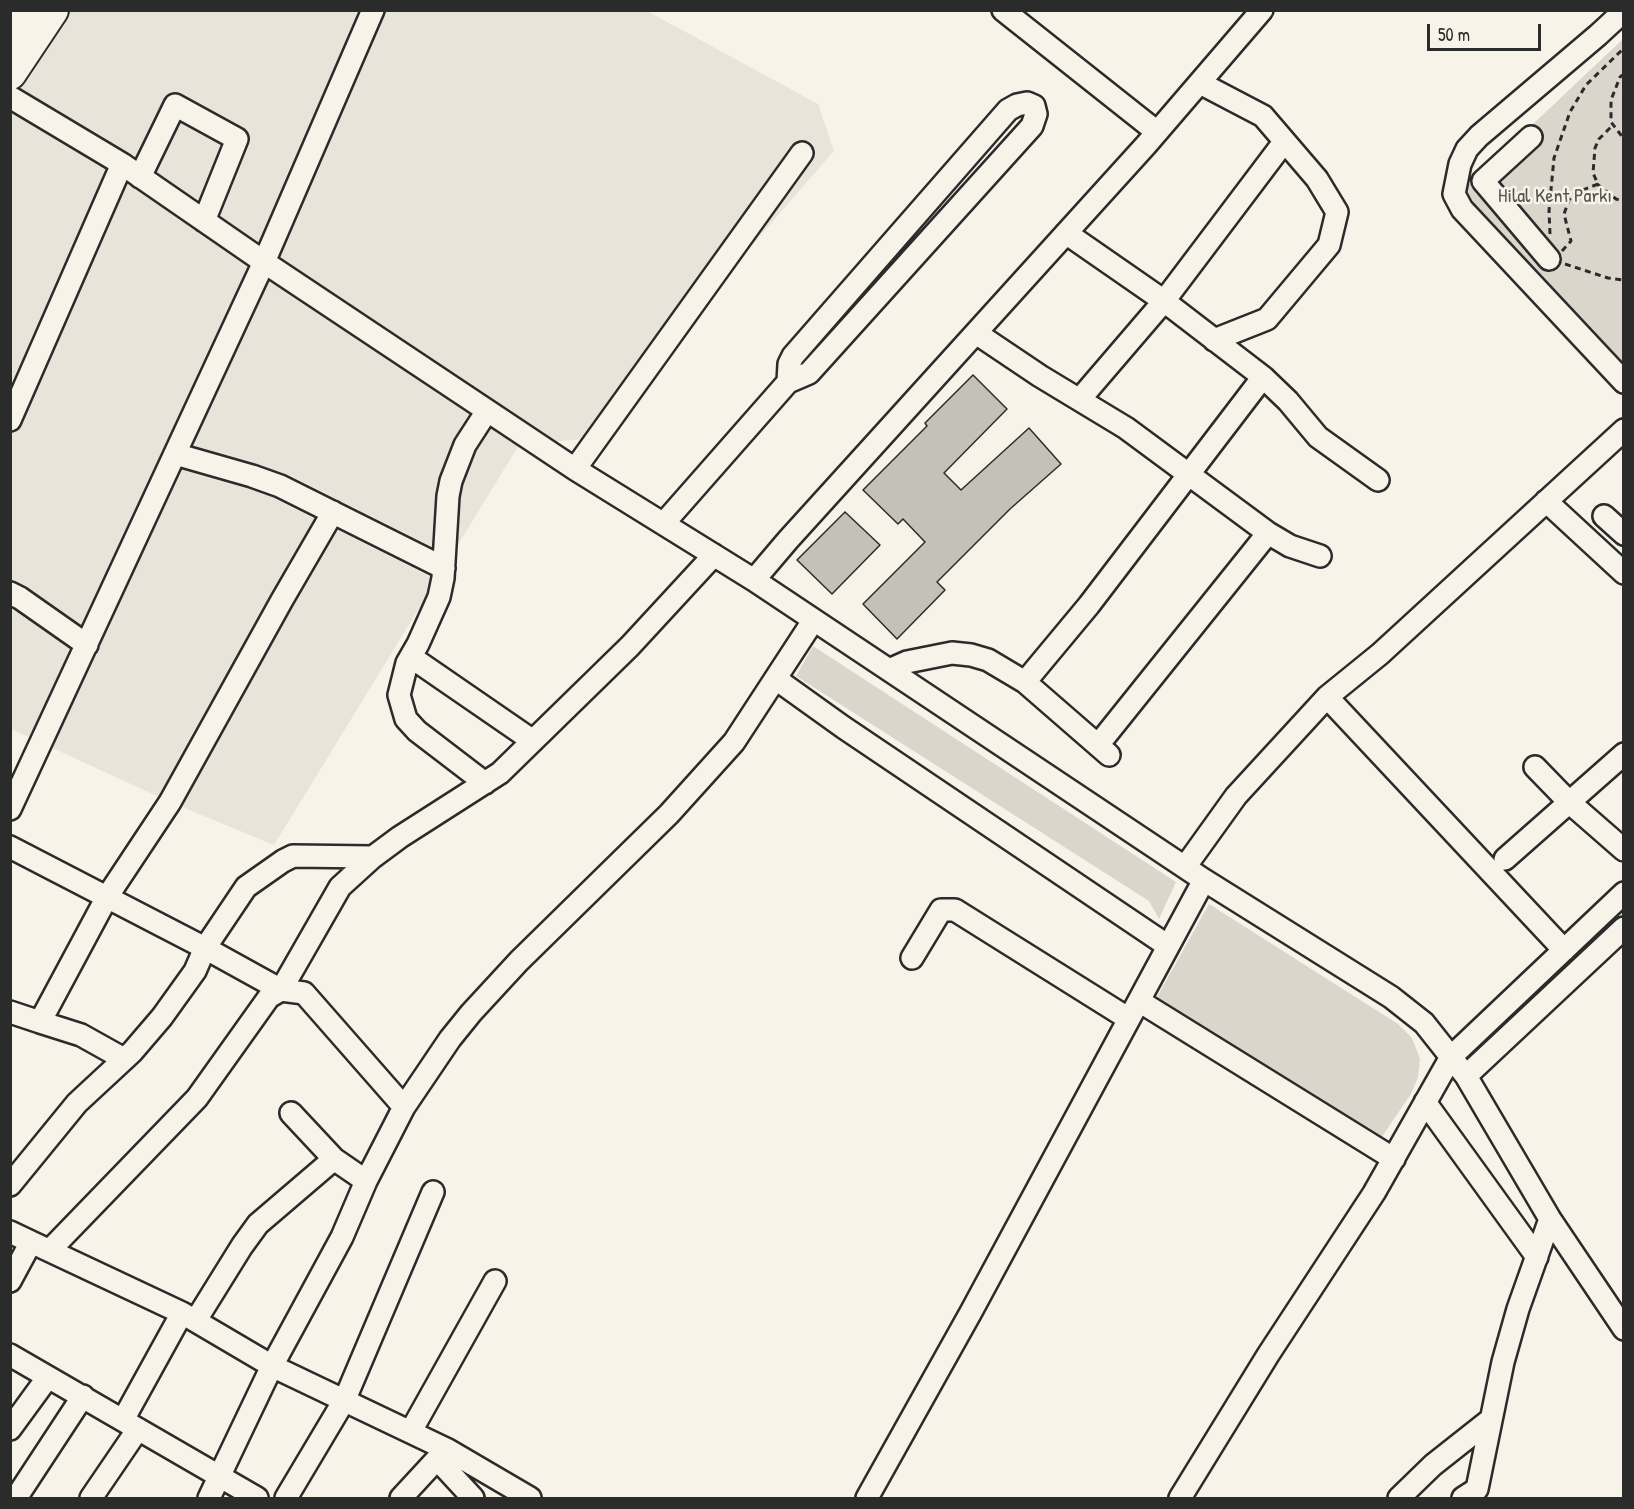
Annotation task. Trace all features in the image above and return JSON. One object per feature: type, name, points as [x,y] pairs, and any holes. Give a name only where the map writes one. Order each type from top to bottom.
[{"type":"highway","points":[[10,28],[23,10]]},
{"type":"highway","points":[[10,73],[52,10]]},
{"type":"street","points":[[10,809],[264,262],[373,10]]},
{"type":"street","points":[[1003,10],[1157,132]]},
{"type":"street","points":[[754,580],[1157,132],[1262,10]]},
{"type":"street","points":[[1623,11],[1479,136],[1467,149],[1460,164],[1454,194],[1462,209],[1623,382]]},
{"type":"street","points":[[1200,83],[1263,116],[1317,179],[1337,212],[1329,245],[1267,319],[1214,340]]},
{"type":"street","points":[[10,97],[122,164],[264,262],[575,469],[754,580],[1204,880],[1391,997],[1424,1023],[1466,1076],[1550,1219],[1623,1329]]},
{"type":"street","points":[[664,523],[788,382],[809,373],[1025,135],[1032,126],[1036,114],[1034,106],[1027,103],[1008,110],[793,356],[789,364],[788,382]]},
{"type":"street","points":[[140,177],[175,105],[237,139],[204,221]]},
{"type":"street","points":[[1528,281],[1553,256],[1483,181],[1532,137]]},
{"type":"street","points":[[1080,399],[1164,301],[1284,142]]},
{"type":"street","points":[[575,469],[801,153]]},
{"type":"street","points":[[12,413],[122,164]]},
{"type":"street","points":[[1066,233],[1164,301],[1263,377],[1288,401],[1318,437],[1378,480]]},
{"type":"street","points":[[976,333],[1126,428],[1268,533],[1290,546],[1320,556]]},
{"type":"street","points":[[1025,682],[1089,605],[1263,377]]},
{"type":"street","points":[[485,783],[406,719],[399,695],[404,672],[439,597],[444,568],[447,504],[451,481],[465,445],[487,411]]},
{"type":"street","points":[[1185,867],[1236,796],[1327,697],[1380,654],[1623,430]]},
{"type":"street","points":[[175,454],[261,479],[333,512],[444,568]]},
{"type":"street","points":[[1546,501],[1623,573]]},
{"type":"street","points":[[40,1022],[107,897],[170,802],[333,512]]},
{"type":"street","points":[[1604,516],[1623,534]]},
{"type":"street","points":[[889,670],[907,662],[952,653],[988,660],[1025,682],[1103,750],[1268,533]]},
{"type":"street","points":[[50,1250],[197,1098],[269,997],[281,990],[340,887],[373,857],[400,837],[500,773],[630,646],[714,555]]},
{"type":"street","points":[[10,593],[87,645]]},
{"type":"street","points":[[209,1498],[272,1366],[342,1237],[366,1181],[404,1107],[450,1039],[519,961],[708,772],[734,742],[813,621]]},
{"type":"street","points":[[411,657],[533,741]]},
{"type":"street","points":[[776,679],[843,727],[1168,946]]},
{"type":"street","points":[[1327,697],[1564,950]]},
{"type":"street","points":[[1505,859],[1623,753]]},
{"type":"street","points":[[1535,767],[1569,802],[1623,850]]},
{"type":"street","points":[[10,847],[281,990],[304,993],[404,1107]]},
{"type":"street","points":[[10,1185],[77,1103],[124,1059],[162,1017],[195,971],[205,948],[246,887],[293,856],[373,857]]},
{"type":"street","points":[[867,1498],[971,1312],[1204,880]]},
{"type":"street","points":[[1179,1498],[1268,1355],[1374,1193],[1451,1057],[1623,893]]},
{"type":"street","points":[[912,958],[941,910],[956,910],[1394,1159]]},
{"type":"street","points":[[1466,1076],[1623,928]]},
{"type":"street","points":[[10,1011],[81,1035],[124,1059]]},
{"type":"street","points":[[1425,1102],[1537,1257]]},
{"type":"street","points":[[291,1113],[334,1159],[366,1181]]},
{"type":"street","points":[[91,1498],[189,1316],[258,1224],[334,1159]]},
{"type":"street","points":[[286,1498],[345,1399],[433,1192]]},
{"type":"street","points":[[1463,1498],[1476,1489],[1490,1420],[1518,1309],[1550,1219]]},
{"type":"street","points":[[10,1232],[189,1316],[272,1366],[411,1431],[443,1454],[530,1498]]},
{"type":"street","points":[[10,1281],[30,1242]]},
{"type":"street","points":[[411,1431],[495,1281]]},
{"type":"street","points":[[10,1356],[257,1498]]},
{"type":"street","points":[[10,1429],[48,1377]]},
{"type":"street","points":[[16,1498],[82,1396]]},
{"type":"street","points":[[1399,1498],[1433,1465],[1490,1420]]},
{"type":"street","points":[[401,1498],[443,1454]]},
{"type":"street","points":[[443,1454],[472,1498]]},
{"type":"path","points":[[1623,48],[1586,85],[1570,112],[1554,158],[1549,211],[1553,256],[1566,266],[1623,280]]},
{"type":"path","points":[[1623,74],[1611,100],[1611,122],[1623,139]]},
{"type":"path","points":[[1613,124],[1594,148],[1593,173],[1597,184],[1616,199],[1623,201]]},
{"type":"path","points":[[1553,256],[1571,241],[1564,214],[1569,200],[1575,193],[1597,184]]},
{"type":"shaded area","points":[[11,11],[647,11],[818,104],[834,151],[583,439],[519,445],[274,845],[170,802],[11,729]]},
{"type":"green space","name":"Hilal Kent Parkı","points":[[1623,39],[1623,372],[1459,194]]},
{"type":"green space","points":[[813,646],[1176,882],[1159,919],[1149,901],[796,676]]},
{"type":"green space","points":[[1209,904],[1398,1024],[1412,1038],[1420,1059],[1418,1077],[1411,1094],[1381,1138],[1157,997]]},
{"type":"building","points":[[973,375],[1007,409],[944,473],[961,490],[1029,428],[1061,464],[1010,509],[937,582],[945,590],[897,639],[863,604],[925,542],[903,519],[898,524],[863,490],[927,426],[925,423]]},
{"type":"building","points":[[845,512],[880,545],[832,594],[797,560]]}]
